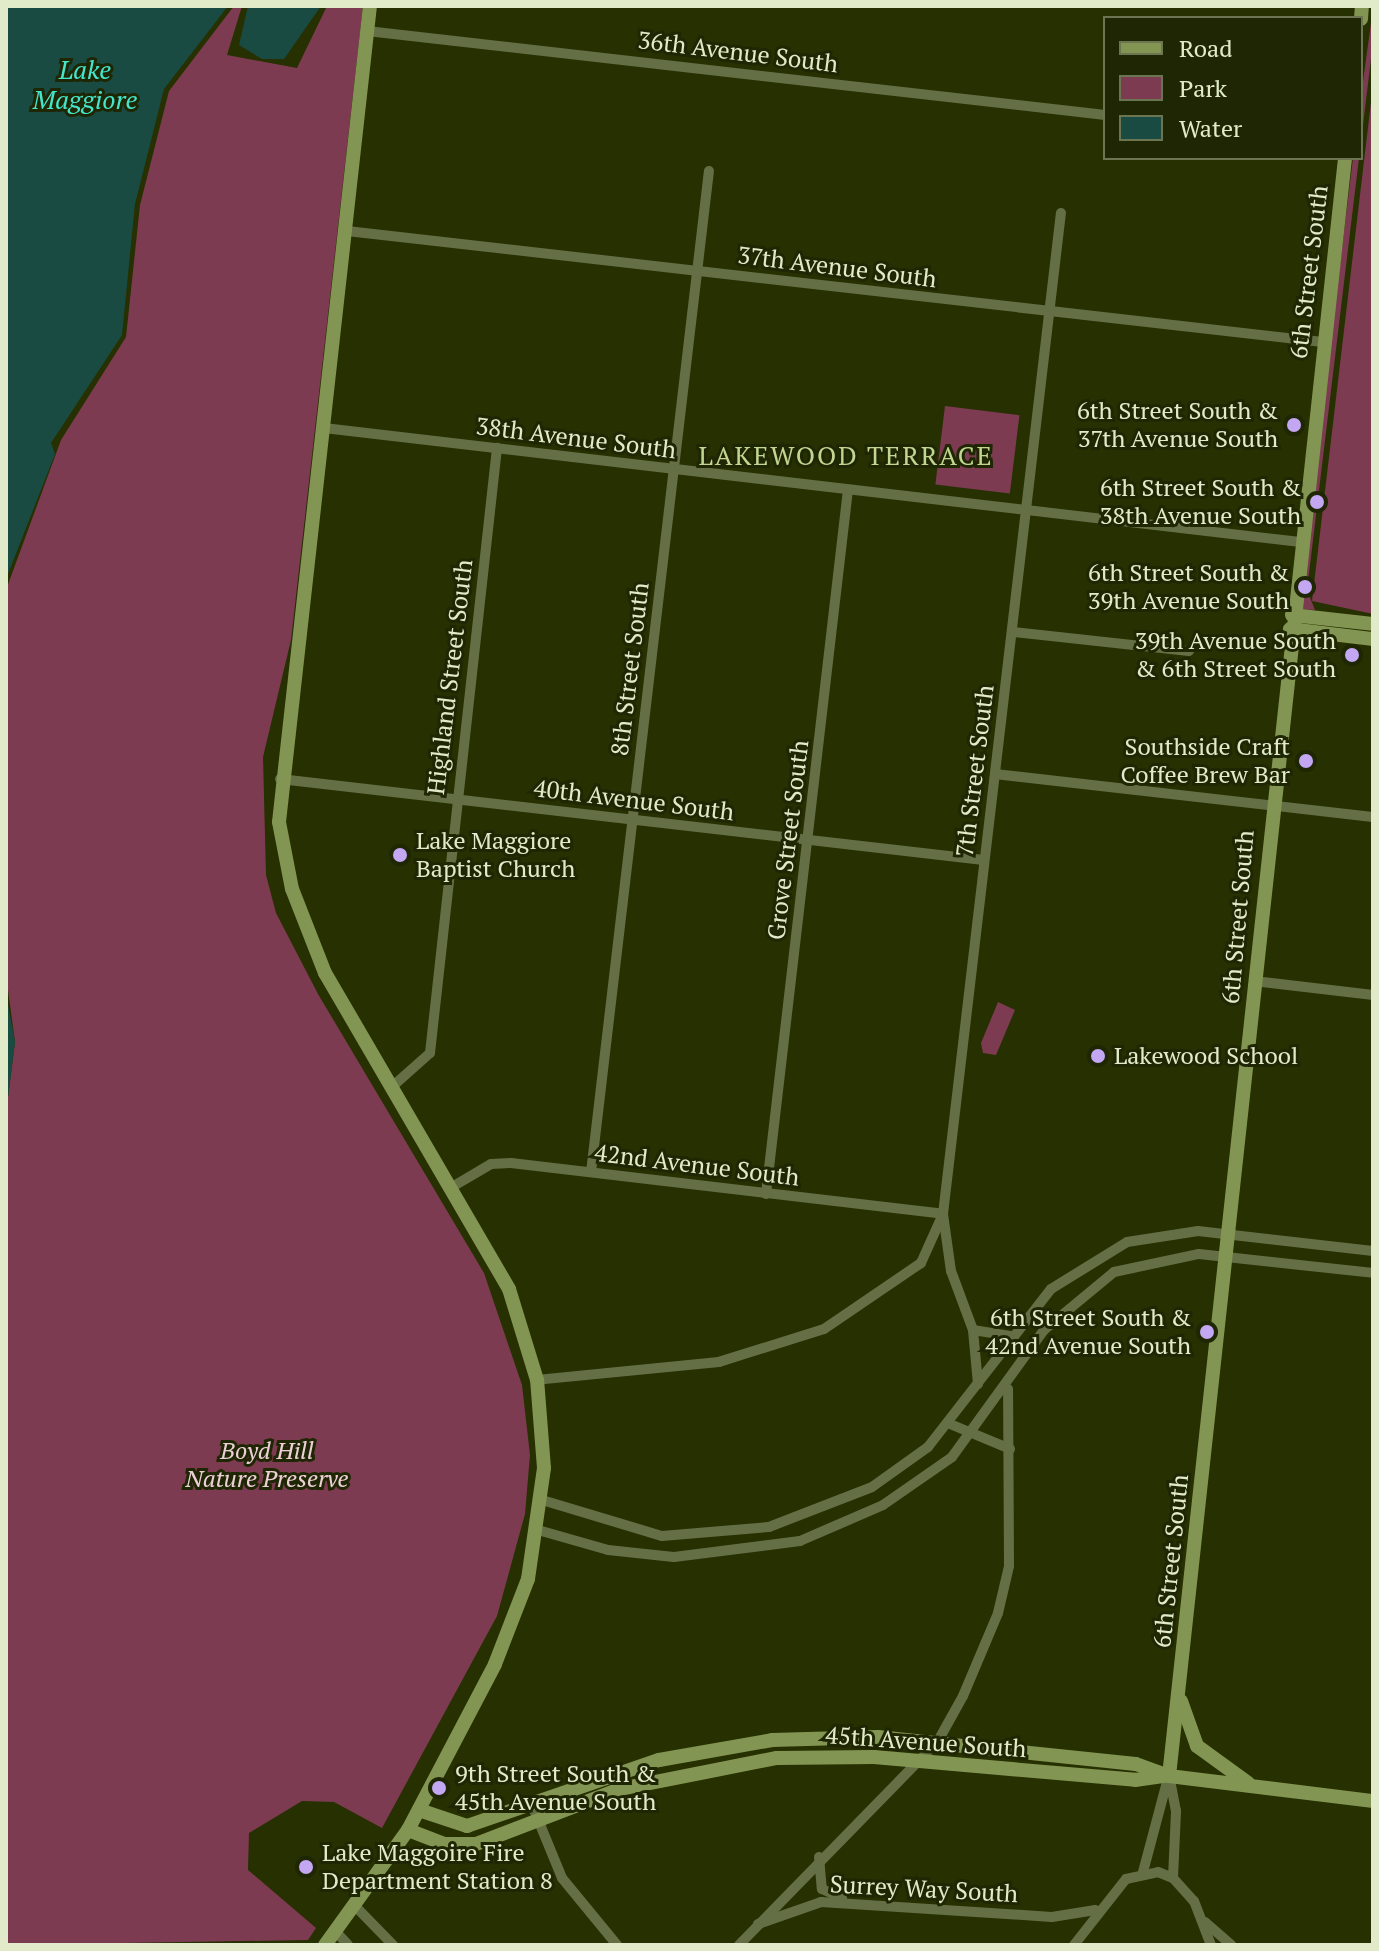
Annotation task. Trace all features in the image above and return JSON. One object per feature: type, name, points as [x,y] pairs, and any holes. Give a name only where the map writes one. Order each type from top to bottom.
[{"type":"street","points":[[325,1945],[357,1908],[408,1830],[510,1629],[538,1530],[542,1500],[537,1380],[509,1289],[306,932],[285,858],[280,779],[347,231],[370,6]]},
{"type":"street","name":"36th Avenue South","points":[[367,31],[1103,115]]},
{"type":"street","name":"6th Street South","points":[[1143,1872],[1169,1776],[1231,1234],[1271,805],[1345,160]]},
{"type":"street","name":"8th Street South","points":[[591,1172],[709,171]]},
{"type":"street","name":"7th Street South","points":[[978,1384],[973,1330],[951,1271],[943,1214],[1061,213]]},
{"type":"street","name":"37th Avenue South","points":[[347,231],[1323,342]]},
{"type":"street","name":"38th Avenue South","points":[[324,428],[1300,542]]},
{"type":"street","name":"Highland Street South","points":[[394,1085],[430,1053],[497,448]]},
{"type":"street","name":"Grove Street South","points":[[766,1194],[848,490]]},
{"type":"street","points":[[1291,622],[1373,624]]},
{"type":"street","points":[[1291,622],[1373,639]]},
{"type":"street","points":[[1013,632],[1189,651]]},
{"type":"street","points":[[995,774],[1373,817]]},
{"type":"street","name":"40th Avenue South","points":[[280,779],[983,860]]},
{"type":"street","points":[[1254,981],[1373,995]]},
{"type":"street","name":"42nd Avenue South","points":[[452,1187],[491,1164],[591,1172],[943,1214]]},
{"type":"street","points":[[537,1380],[719,1362],[824,1329],[921,1263],[943,1214]]},
{"type":"street","points":[[542,1500],[662,1536],[754,1530],[872,1487],[950,1424],[1012,1336],[1051,1289],[1127,1242],[1165,1233],[1231,1234],[1373,1251]]},
{"type":"street","points":[[1334,1269],[1336,1247]]},
{"type":"street","points":[[538,1530],[642,1555],[767,1549],[883,1505],[970,1437],[1008,1389],[1064,1307],[1114,1272],[1173,1254],[1228,1256],[1373,1273]]},
{"type":"street","points":[[973,1330],[1012,1336]]},
{"type":"street","points":[[739,1945],[753,1926],[819,1857],[938,1741],[998,1613],[1010,1550],[1008,1389]]},
{"type":"street","points":[[950,1424],[970,1437],[1010,1449]]},
{"type":"street","points":[[1179,1689],[1197,1746],[1255,1787]]},
{"type":"street","name":"45th Avenue South","points":[[419,1810],[467,1826],[530,1800],[716,1747],[827,1737],[938,1741],[1136,1764],[1169,1776],[1373,1801]]},
{"type":"street","name":"45th Avenue South","points":[[408,1830],[460,1846],[620,1789],[727,1765],[822,1756],[920,1760],[1135,1780],[1169,1776]]},
{"type":"street","name":"6th Street South","points":[[1169,1776],[1176,1811],[1173,1878]]},
{"type":"street","points":[[530,1800],[535,1820],[562,1878],[617,1945]]},
{"type":"street","points":[[819,1857],[822,1889],[856,1901]]},
{"type":"street","points":[[1074,1945],[1095,1910],[1143,1872],[1173,1878],[1203,1920],[1231,1945]]},
{"type":"street","name":"Surrey Way South","points":[[753,1926],[821,1902],[856,1901],[1052,1917],[1095,1910]]},
{"type":"street","points":[[357,1908],[393,1945]]},
{"type":"street","points":[[1203,1920],[1211,1945]]},
{"type":"street","points":[[337,1933],[348,1945]]},
{"type":"green space","name":"Boyd Hill Nature Preserve","points":[[234,6],[242,6],[227,55],[297,68],[327,6],[363,6],[291,640],[263,757],[266,875],[276,913],[318,994],[484,1273],[522,1385],[530,1455],[525,1514],[497,1616],[382,1828],[334,1802],[302,1801],[249,1833],[248,1870],[316,1928],[308,1940],[6,1945],[6,1113],[15,1042],[6,975],[6,590],[61,440],[126,337],[140,205],[169,91]]},
{"type":"green space","points":[[1373,8],[1373,42],[1363,125],[1363,81]]},
{"type":"green space","points":[[1373,85],[1373,614],[1312,601]]},
{"type":"green space","points":[[1353,160],[1359,160],[1307,590],[1315,610],[1298,609]]},
{"type":"green space","points":[[945,406],[1019,415],[1010,494],[935,484]]},
{"type":"green space","points":[[998,1002],[1015,1010],[996,1055],[983,1053],[981,1043]]},
{"type":"water","name":"Lake Maggiore","points":[[6,6],[228,6],[164,89],[135,204],[122,335],[51,443],[55,454],[6,579]]},
{"type":"water","points":[[248,6],[321,6],[284,59],[262,59],[239,45]]},
{"type":"water","points":[[6,994],[15,1042],[6,1113]]},
{"type":"place","name":"6th Street South & 37th Avenue South","points":[[1294,425]]},
{"type":"place","name":"6th Street South & 38th Avenue South","points":[[1317,502]]},
{"type":"place","name":"6th Street South & 39th Avenue South","points":[[1305,587]]},
{"type":"place","name":"39th Avenue South & 6th Street South","points":[[1352,655]]},
{"type":"place","name":"Southside Craft Coffee Brew Bar","points":[[1306,761]]},
{"type":"place","name":"Lake Maggiore Baptist Church","points":[[400,855]]},
{"type":"place","name":"Lakewood School","points":[[1098,1056]]},
{"type":"place","name":"6th Street South & 42nd Avenue South","points":[[1207,1332]]},
{"type":"place","name":"9th Street South & 45th Avenue South","points":[[439,1788]]},
{"type":"place","name":"Lake Maggoire Fire Department Station 8","points":[[306,1867]]},
{"type":"district","name":"LAKEWOOD TERRACE","points":[[846,456]]}]
